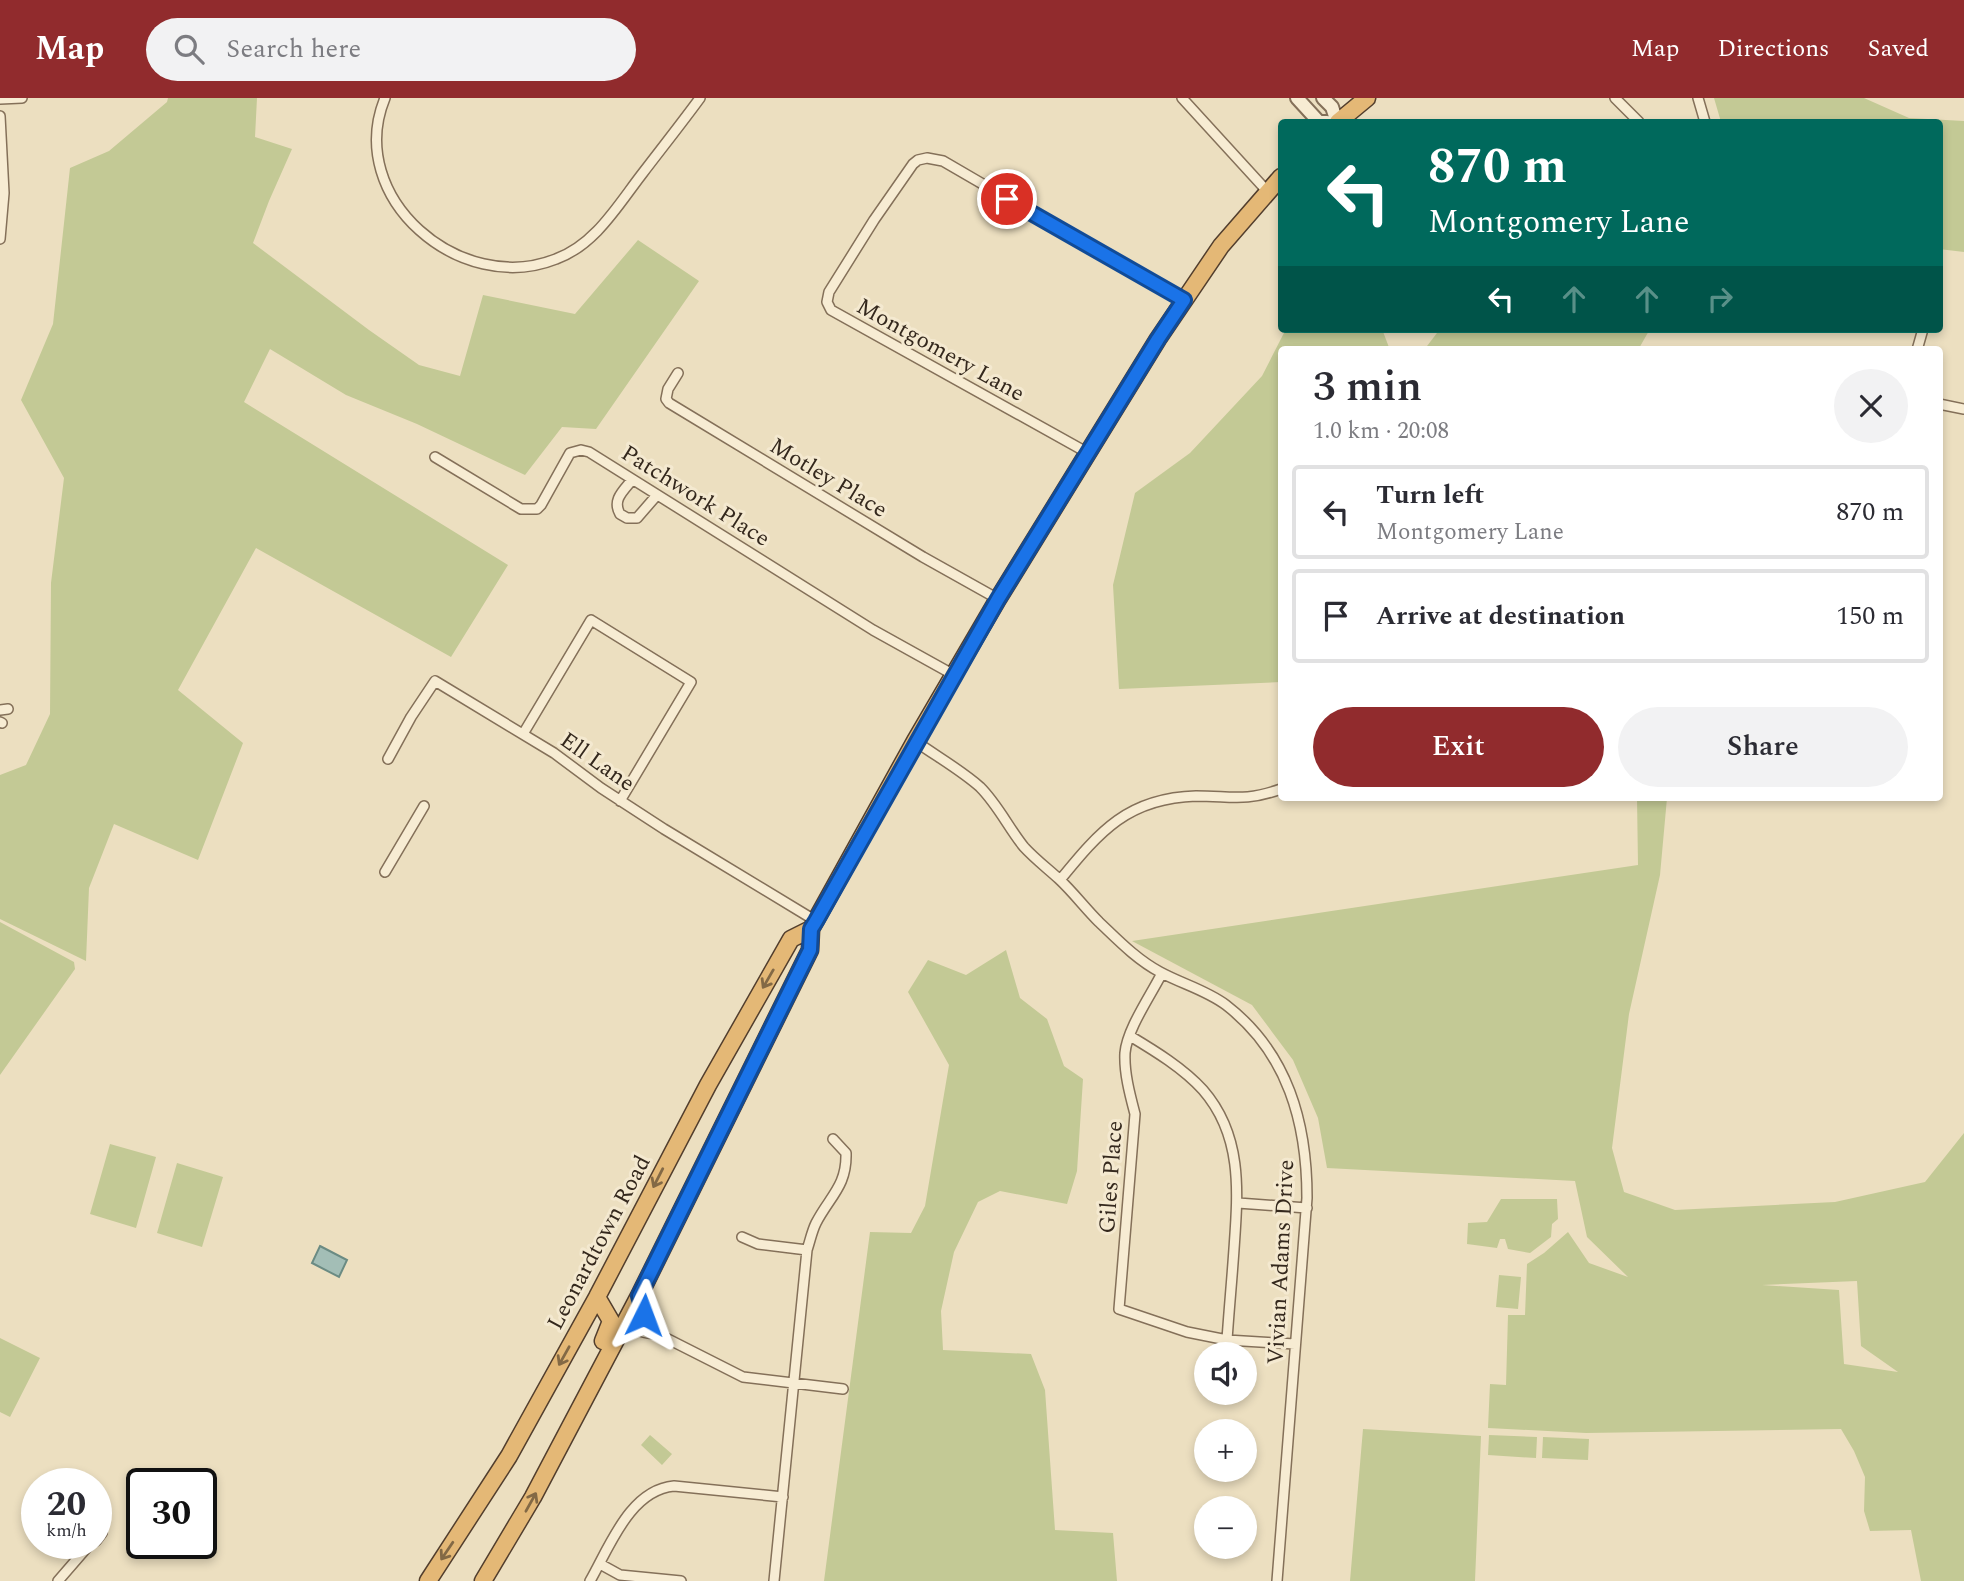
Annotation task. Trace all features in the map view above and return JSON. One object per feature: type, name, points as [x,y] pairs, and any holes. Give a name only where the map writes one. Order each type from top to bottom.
[{"type":"highway","points":[[1341,119],[1367,98]]},
{"type":"highway","name":"Leonardtown Road","points":[[483,1581],[534,1497],[639,1296],[810,950],[813,925],[915,741],[998,599],[1158,339],[1229,235],[1278,180]]},
{"type":"highway","name":"Leonardtown Road","points":[[428,1581],[509,1456],[597,1297],[708,1085],[791,939],[813,925]]},
{"type":"highway","points":[[625,1322],[609,1297],[611,1285],[626,1257],[631,1229]]},
{"type":"highway","points":[[569,1429],[570,1407],[611,1324],[611,1318],[597,1297]]},
{"type":"street","points":[[0,99],[22,98]]},
{"type":"street","points":[[385,98],[378,124],[381,167],[395,201],[406,217],[430,240],[458,256],[518,267],[556,260],[580,247],[614,211],[700,98]]},
{"type":"street","points":[[1182,98],[1268,191]]},
{"type":"street","points":[[1297,98],[1316,119]]},
{"type":"street","points":[[1323,98],[1332,107],[1336,119]]},
{"type":"street","points":[[1615,98],[1636,119]]},
{"type":"street","points":[[1698,98],[1704,119]]},
{"type":"street","points":[[0,116],[4,193],[0,239]]},
{"type":"street","name":"Montgomery Lane","points":[[1088,453],[831,310],[827,302],[829,292],[874,220],[904,175],[918,160],[927,158],[943,161],[1184,300]]},
{"type":"street","name":"Motley Place","points":[[678,373],[668,389],[668,403],[923,557],[998,599]]},
{"type":"street","points":[[1943,405],[1964,409]]},
{"type":"street","name":"Patchwork Place","points":[[435,457],[508,502],[528,510],[537,509],[541,505],[570,453],[576,450],[589,452],[873,630],[954,675]]},
{"type":"street","points":[[632,480],[618,498],[616,504],[620,514],[627,518],[637,518],[657,495]]},
{"type":"street","points":[[523,734],[590,620],[691,682],[620,801]]},
{"type":"street","name":"Ell Lane","points":[[388,759],[435,681],[523,734],[620,801],[813,925]]},
{"type":"street","name":"Vivian Adams Drive","points":[[915,741],[979,787],[994,803],[1025,847],[1127,948],[1162,973],[1225,1004],[1254,1032],[1280,1069],[1298,1110],[1307,1166],[1307,1208],[1277,1581]]},
{"type":"street","points":[[1060,880],[1107,828],[1135,809],[1172,798],[1199,796],[1242,799],[1278,790]]},
{"type":"street","points":[[384,872],[424,806]]},
{"type":"street","name":"Giles Place","points":[[1162,973],[1130,1036],[1125,1053],[1128,1088],[1135,1114],[1119,1308],[1187,1332],[1227,1340]]},
{"type":"street","points":[[1130,1036],[1165,1057],[1203,1089],[1219,1112],[1232,1139],[1238,1173],[1238,1203],[1227,1340],[1295,1344]]},
{"type":"street","points":[[774,1581],[807,1250],[815,1225],[847,1169],[846,1153],[833,1139]]},
{"type":"street","points":[[1238,1203],[1307,1208]]},
{"type":"street","points":[[742,1237],[758,1244],[807,1250]]},
{"type":"street","points":[[639,1296],[644,1315],[653,1323],[657,1334]]},
{"type":"street","points":[[625,1322],[635,1330],[657,1334],[743,1377],[843,1388]]},
{"type":"street","points":[[590,1581],[635,1505],[662,1487],[783,1497]]},
{"type":"street","points":[[58,1581],[77,1559]]},
{"type":"street","points":[[600,1564],[620,1575],[681,1581]]},
{"type":"green space","points":[[168,98],[257,98],[255,137],[292,149],[253,243],[419,365],[460,376],[483,295],[575,314],[638,240],[699,281],[596,429],[562,427],[525,475],[417,424],[346,395],[270,349],[244,402],[508,565],[451,657],[256,548],[178,690],[243,743],[198,860],[114,824],[89,888],[86,961],[0,919],[0,775],[26,765],[50,714],[51,583],[64,478],[21,400],[53,324],[70,168],[109,151],[167,102]]},
{"type":"green space","points":[[1714,98],[1864,98],[1909,118],[1927,119],[1720,119]]},
{"type":"green space","points":[[1943,120],[1964,121],[1964,252],[1943,249]]},
{"type":"green space","points":[[1284,333],[1384,333],[1388,346],[1278,346],[1278,682],[1119,689],[1113,585],[1135,493],[1190,453],[1262,376]]},
{"type":"green space","points":[[1437,333],[1648,333],[1640,346],[1427,346]]},
{"type":"green space","points":[[1637,801],[1667,801],[1660,875],[1629,1014],[1612,1148],[1624,1192],[1675,1210],[1835,1202],[1925,1182],[1964,1133],[1964,1581],[1921,1581],[1911,1530],[1870,1531],[1864,1511],[1865,1477],[1841,1429],[1586,1433],[1488,1428],[1490,1384],[1506,1385],[1508,1315],[1525,1315],[1527,1264],[1568,1232],[1589,1263],[1628,1277],[1587,1237],[1575,1181],[1327,1168],[1318,1118],[1293,1060],[1252,1005],[1132,941],[1638,865]],"holes":[[[1857,1281],[1861,1346],[1898,1372],[1844,1364],[1839,1290],[1762,1285]]]},
{"type":"green space","points":[[0,922],[74,962],[75,969],[0,1075]]},
{"type":"green space","points":[[1006,950],[1020,998],[1047,1019],[1064,1066],[1083,1079],[1077,1171],[1067,1204],[1000,1191],[978,1202],[954,1252],[941,1311],[943,1350],[1031,1354],[1045,1390],[1055,1530],[1113,1533],[1117,1581],[824,1581],[870,1232],[911,1233],[925,1206],[949,1065],[908,992],[928,960],[966,975]]},
{"type":"green space","points":[[110,1144],[156,1157],[136,1228],[90,1214]]},
{"type":"green space","points":[[177,1163],[223,1177],[202,1247],[157,1233]]},
{"type":"green space","points":[[1501,1199],[1557,1199],[1558,1219],[1552,1224],[1551,1237],[1530,1253],[1508,1249],[1505,1239],[1500,1239],[1497,1248],[1467,1244],[1468,1223],[1487,1222]]},
{"type":"green space","points":[[1499,1275],[1521,1277],[1518,1309],[1496,1307]]},
{"type":"green space","points":[[0,1338],[40,1358],[10,1417],[0,1412]]},
{"type":"green space","points":[[1363,1429],[1481,1436],[1475,1581],[1350,1581]]},
{"type":"green space","points":[[650,1435],[672,1454],[662,1465],[641,1445]]},
{"type":"green space","points":[[1489,1435],[1537,1437],[1536,1458],[1488,1455]]},
{"type":"green space","points":[[1543,1437],[1589,1439],[1588,1460],[1542,1458]]},
{"type":"water","points":[[320,1246],[347,1260],[339,1277],[312,1263]]},
{"type":"route","points":[[644,1315],[639,1296],[810,950],[811,929],[915,741],[998,599],[1184,300],[1007,199]]}]
